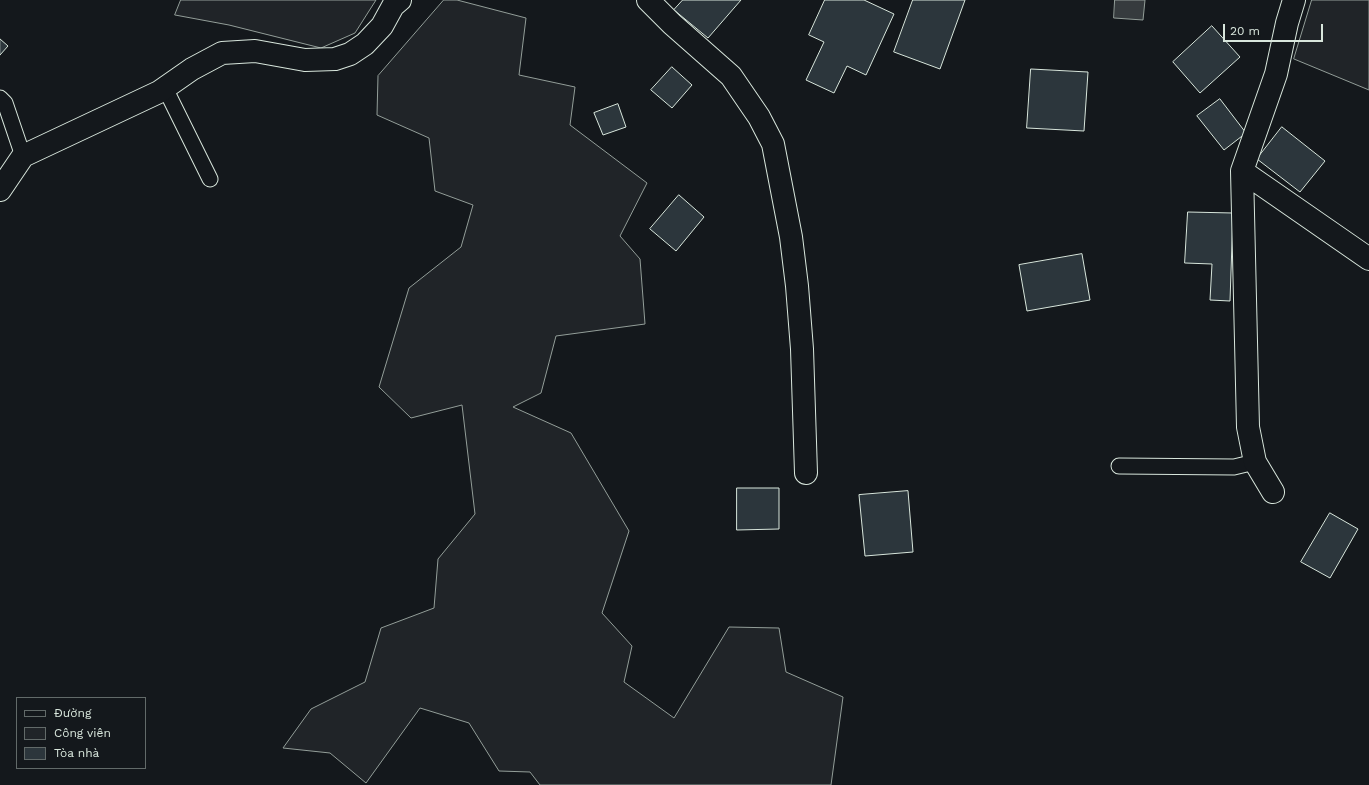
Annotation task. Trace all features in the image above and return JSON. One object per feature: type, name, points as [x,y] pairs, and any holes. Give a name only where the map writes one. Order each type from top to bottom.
[{"type":"street","points":[[0,190],[23,156],[165,88],[192,69],[222,53],[255,51],[305,60],[334,59],[350,54],[365,44],[382,26],[393,6],[400,0]]},
{"type":"street","points":[[648,0],[672,24],[731,76],[759,117],[773,144],[791,237],[796,286],[802,349],[806,473]]},
{"type":"street","points":[[1273,492],[1255,462],[1248,427],[1242,171],[1276,74],[1287,23],[1294,0]]},
{"type":"street","points":[[1242,171],[1369,259]]},
{"type":"lane","points":[[165,88],[210,179]]},
{"type":"lane","points":[[0,98],[5,103],[23,156]]},
{"type":"lane","points":[[1119,466],[1234,467],[1255,462]]},
{"type":"green space","points":[[181,0],[376,0],[355,33],[321,48],[229,25],[175,15]]},
{"type":"green space","points":[[444,0],[457,0],[526,18],[519,75],[575,87],[570,125],[647,183],[620,236],[640,259],[645,324],[556,336],[541,393],[513,407],[571,433],[629,531],[602,613],[632,646],[624,682],[674,718],[729,627],[779,628],[786,672],[843,697],[831,785],[540,785],[530,772],[499,771],[469,723],[420,708],[366,783],[330,753],[283,748],[311,709],[365,682],[381,628],[434,608],[438,559],[475,514],[462,405],[411,418],[379,387],[409,288],[461,247],[473,205],[435,191],[429,138],[377,115],[378,76]]},
{"type":"green space","points":[[1312,0],[1369,0],[1369,90],[1294,59]]},
{"type":"shaded area","points":[[1115,0],[1145,0],[1143,20],[1114,18]]},
{"type":"building","points":[[683,0],[741,0],[708,38],[674,10]]},
{"type":"building","points":[[825,0],[864,0],[894,14],[866,75],[847,66],[834,93],[806,80],[824,42],[809,35]]},
{"type":"building","points":[[913,0],[965,0],[940,69],[894,52]]},
{"type":"building","points":[[1212,26],[1240,57],[1200,93],[1173,62]]},
{"type":"building","points":[[0,39],[8,46],[0,55]]},
{"type":"building","points":[[672,67],[692,85],[672,108],[651,90]]},
{"type":"building","points":[[1031,69],[1088,72],[1084,131],[1027,128]]},
{"type":"building","points":[[1220,99],[1246,133],[1224,150],[1197,116]]},
{"type":"building","points":[[618,104],[626,127],[603,135],[594,113]]},
{"type":"building","points":[[1282,127],[1325,161],[1300,192],[1257,159]]},
{"type":"building","points":[[679,195],[704,217],[676,251],[650,229]]},
{"type":"building","points":[[1188,212],[1233,213],[1230,301],[1210,300],[1212,264],[1185,263]]},
{"type":"building","points":[[1082,254],[1090,300],[1027,311],[1019,265]]},
{"type":"building","points":[[737,488],[779,488],[779,529],[737,530]]},
{"type":"building","points":[[908,491],[913,552],[865,556],[859,495]]},
{"type":"building","points":[[1330,513],[1358,529],[1330,578],[1301,562]]}]
